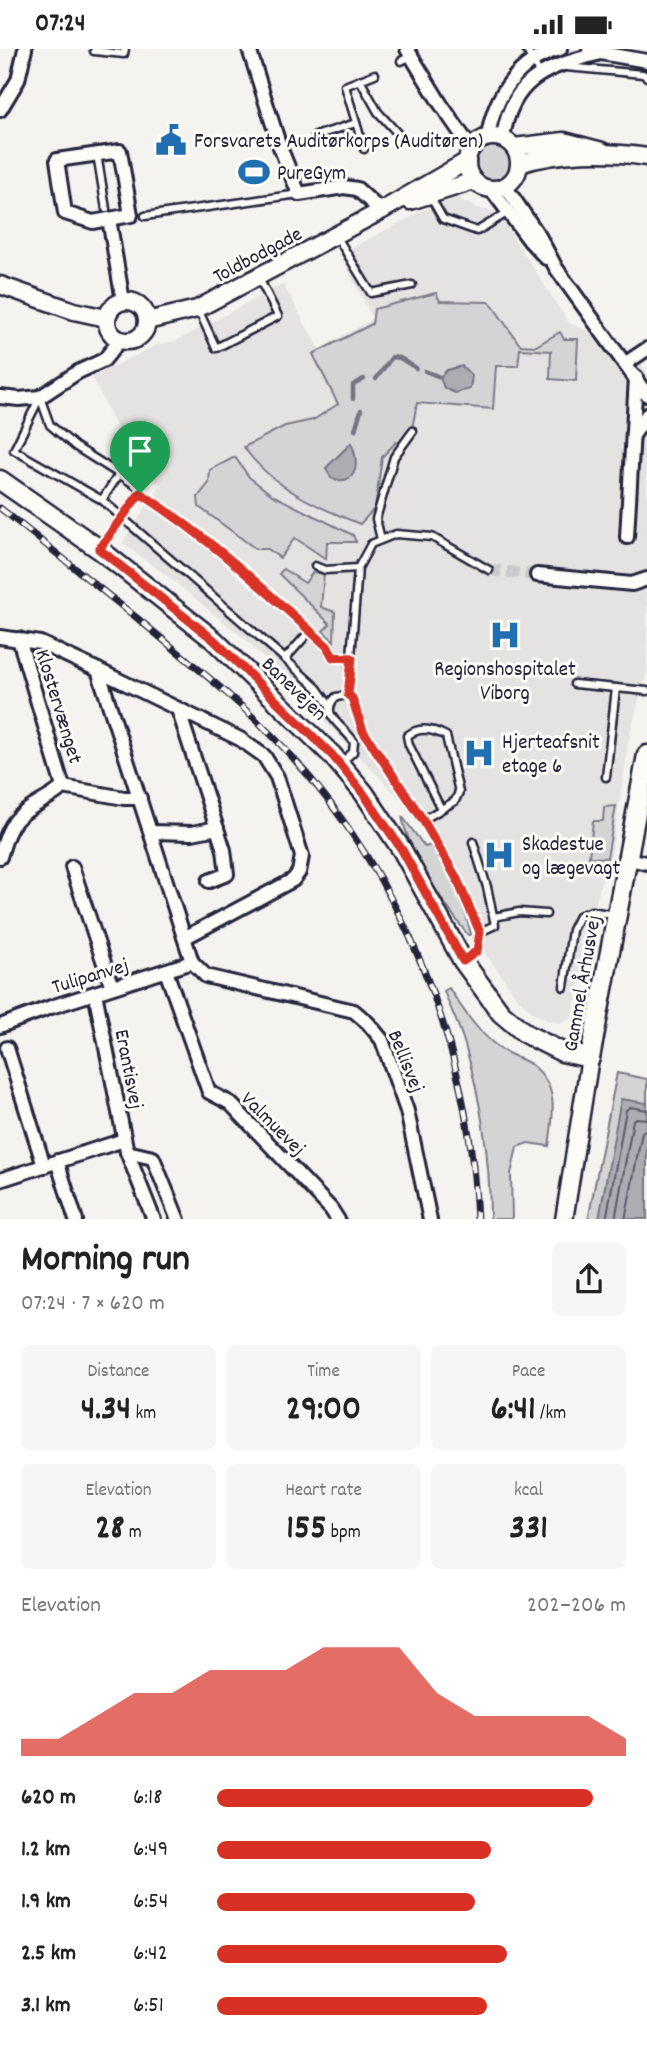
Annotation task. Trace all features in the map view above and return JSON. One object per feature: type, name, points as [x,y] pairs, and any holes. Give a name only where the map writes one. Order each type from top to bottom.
[{"type":"main road","name":"Banevejen","points":[[0,480],[99,549],[214,640],[340,764],[363,793],[402,850],[463,961],[500,1013],[526,1034],[562,1052],[590,1058]]},
{"type":"main road","name":"Gammel Århusvej","points":[[590,1058],[647,755]]},
{"type":"street","points":[[0,110],[18,80],[25,49]]},
{"type":"street","points":[[248,49],[299,194],[344,187],[357,189],[381,211]]},
{"type":"street","points":[[520,165],[502,140],[492,117],[506,86],[529,55],[560,49]]},
{"type":"street","points":[[582,49],[597,54],[647,61]]},
{"type":"street","points":[[502,140],[511,106],[519,92],[554,66],[597,54]]},
{"type":"street","points":[[406,55],[469,155]]},
{"type":"street","points":[[556,268],[539,236],[498,188],[474,181],[467,169],[469,155],[476,143],[502,140],[564,141],[608,153]]},
{"type":"street","points":[[120,151],[131,215],[107,214],[93,222],[65,213],[57,160],[120,151]]},
{"type":"street","points":[[498,188],[516,177],[520,165],[537,158],[608,153],[647,157]]},
{"type":"street","name":"Toldbodgade","points":[[147,321],[198,309],[381,211],[469,155]]},
{"type":"street","name":"Toldbodgade","points":[[381,211],[474,181]]},
{"type":"street","points":[[498,188],[507,213],[556,268],[636,376],[647,395]]},
{"type":"street","points":[[107,214],[123,301]]},
{"type":"street","points":[[0,285],[74,311],[106,318]]},
{"type":"street","points":[[123,301],[140,305],[147,321],[141,334],[128,341],[120,340],[109,332],[106,318],[115,304],[123,301]]},
{"type":"street","points":[[0,397],[19,400],[40,397],[78,372],[104,360],[120,340]]},
{"type":"street","points":[[626,363],[647,349]]},
{"type":"street","points":[[627,537],[636,376]]},
{"type":"street","points":[[633,437],[647,415]]},
{"type":"street","points":[[537,575],[632,584],[647,579]]},
{"type":"street","points":[[0,637],[19,639]]},
{"type":"street","name":"Klostervænget","points":[[63,787],[19,639],[40,643],[98,670],[240,739],[264,756],[277,777],[302,856],[299,871],[293,880],[186,937]]},
{"type":"street","points":[[98,670],[192,962]]},
{"type":"street","points":[[178,709],[224,850],[227,874],[209,881]]},
{"type":"street","name":"Klostervænget","points":[[63,787],[124,798],[140,797]]},
{"type":"street","name":"Klostervænget","points":[[0,857],[9,831],[17,818],[55,795],[63,787]]},
{"type":"street","points":[[151,832],[192,832],[217,828]]},
{"type":"street","points":[[628,859],[647,863]]},
{"type":"street","points":[[72,867],[112,987]]},
{"type":"street","name":"Tulipanvej","points":[[0,1026],[192,962]]},
{"type":"street","name":"Bellisvej","points":[[192,962],[206,976],[354,1011],[368,1023],[382,1040],[407,1111],[430,1219]]},
{"type":"street","name":"Valmuevej","points":[[166,971],[208,1092],[230,1103],[331,1209],[337,1219]]},
{"type":"street","name":"Erantisvej","points":[[95,993],[126,1146],[154,1219]]},
{"type":"street","points":[[7,1048],[50,1163],[76,1219]]},
{"type":"street","name":"Gammel Århusvej","points":[[564,1219],[590,1058]]},
{"type":"street","points":[[0,1180],[50,1163],[126,1146],[153,1158],[178,1219]]},
{"type":"lane","points":[[95,49],[94,51],[124,54],[125,49]]},
{"type":"lane","points":[[529,55],[540,74]]},
{"type":"lane","points":[[554,66],[643,74],[647,77]]},
{"type":"lane","points":[[364,149],[345,86],[375,74]]},
{"type":"lane","points":[[360,80],[377,113],[399,135]]},
{"type":"lane","points":[[314,136],[356,123]]},
{"type":"lane","points":[[97,154],[107,214]]},
{"type":"lane","points":[[145,216],[299,194]]},
{"type":"lane","points":[[429,194],[443,219],[477,231],[507,213]]},
{"type":"lane","points":[[336,235],[371,293],[412,285]]},
{"type":"lane","points":[[198,309],[216,348],[278,316],[258,277]]},
{"type":"lane","points":[[40,397],[50,425],[76,447],[138,487],[140,493],[223,553],[327,646],[333,657],[352,658]]},
{"type":"lane","points":[[40,397],[14,450],[102,500],[317,688],[329,705],[330,716],[355,742],[354,752],[340,764]]},
{"type":"lane","points":[[381,539],[376,519],[394,457],[413,431]]},
{"type":"lane","points":[[102,500],[119,474]]},
{"type":"lane","points":[[99,549],[140,493]]},
{"type":"lane","points":[[348,695],[358,568],[371,544],[396,534],[432,537],[489,571]]},
{"type":"lane","points":[[315,566],[325,570],[358,568]]},
{"type":"lane","points":[[285,659],[310,631]]},
{"type":"lane","points":[[574,684],[647,691]]},
{"type":"lane","points":[[606,777],[616,688]]},
{"type":"lane","points":[[329,705],[336,697],[348,695]]},
{"type":"lane","points":[[348,695],[352,698],[363,731],[423,820],[456,877],[480,932],[477,951],[463,961]]},
{"type":"lane","points":[[423,820],[455,801],[459,792],[446,736],[423,729],[413,731],[407,736],[409,745],[441,809]]},
{"type":"lane","points":[[473,842],[495,925],[480,932]]},
{"type":"lane","points":[[564,987],[572,930],[579,916],[591,911],[616,915]]},
{"type":"lane","points":[[494,918],[519,912],[546,914]]},
{"type":"shaded area","points":[[494,144],[506,150],[512,162],[506,174],[494,180],[482,174],[476,162],[482,150]]},
{"type":"shaded area","points":[[458,198],[476,208],[497,212],[569,323],[637,353],[647,376],[647,672],[630,733],[612,851],[600,885],[572,1018],[560,1023],[534,1014],[517,997],[471,934],[462,900],[447,868],[402,801],[246,640],[122,543],[161,485],[134,463],[92,377],[159,344],[176,341],[283,284],[319,349],[373,319],[340,254],[430,207]]},
{"type":"shaded area","points":[[436,293],[440,301],[490,302],[520,345],[536,346],[560,332],[564,339],[578,339],[576,381],[550,379],[551,351],[520,349],[518,366],[496,366],[493,409],[417,403],[412,429],[402,445],[396,442],[382,457],[375,508],[360,524],[296,494],[255,461],[244,447],[285,426],[313,420],[338,404],[313,354],[372,324],[374,309]]},
{"type":"shaded area","points":[[235,457],[249,477],[272,495],[353,535],[356,542],[327,542],[326,559],[295,538],[280,558],[268,549],[256,549],[199,507],[198,497],[209,483],[210,470]]},
{"type":"shaded area","points":[[283,569],[305,583],[313,572],[324,574],[321,607],[335,612],[334,641],[323,631],[330,624],[279,574]]},
{"type":"shaded area","points":[[616,806],[607,858],[589,857],[593,821],[603,821],[604,807]]},
{"type":"shaded area","points":[[402,816],[425,847],[431,845],[445,867],[456,887],[471,934],[468,935],[429,879],[412,847]]},
{"type":"shaded area","points":[[449,988],[483,1034],[502,1050],[532,1065],[541,1073],[551,1092],[553,1113],[549,1146],[528,1143],[517,1147],[511,1174],[512,1219],[490,1219],[480,1107],[460,1029],[444,991]]},
{"type":"shaded area","points":[[617,1073],[647,1079],[647,1219],[588,1219]]},
{"type":"water","points":[[462,366],[472,376],[470,389],[455,393],[444,388],[440,377],[447,370]]},
{"type":"water","points":[[351,443],[356,465],[352,476],[340,480],[331,478],[326,468]]},
{"type":"water","points":[[621,1099],[647,1103],[647,1219],[599,1219]]},
{"type":"waterway","points":[[376,379],[392,357],[400,358],[416,368]]},
{"type":"waterway","points":[[425,371],[440,377]]},
{"type":"waterway","points":[[353,399],[353,385],[364,379]]},
{"type":"waterway","points":[[355,430],[361,410]]},
{"type":"tunnel","points":[[489,570],[537,575]]},
{"type":"railway","points":[[0,508],[137,618],[249,713],[284,748],[326,798],[363,851],[396,907],[422,966],[444,1028],[461,1090],[472,1155],[477,1219]]},
{"type":"place","name":"Forsvarets Auditørkorps (Auditøren)","points":[[171,140]]},
{"type":"place","name":"PureGym","points":[[254,172]]},
{"type":"place","name":"Regionshospitalet Viborg","points":[[505,635]]},
{"type":"place","name":"Hjerteafsnit etage 6","points":[[479,753]]},
{"type":"place","name":"Skadestue og lægevagt","points":[[499,855]]},
{"type":"route","points":[[140,493],[223,553],[327,646],[333,657],[352,658],[348,695],[352,698],[363,731],[423,820],[456,877],[475,917],[480,932],[477,951],[463,961],[402,850],[363,793],[332,755],[214,640],[99,549],[140,493]]}]
